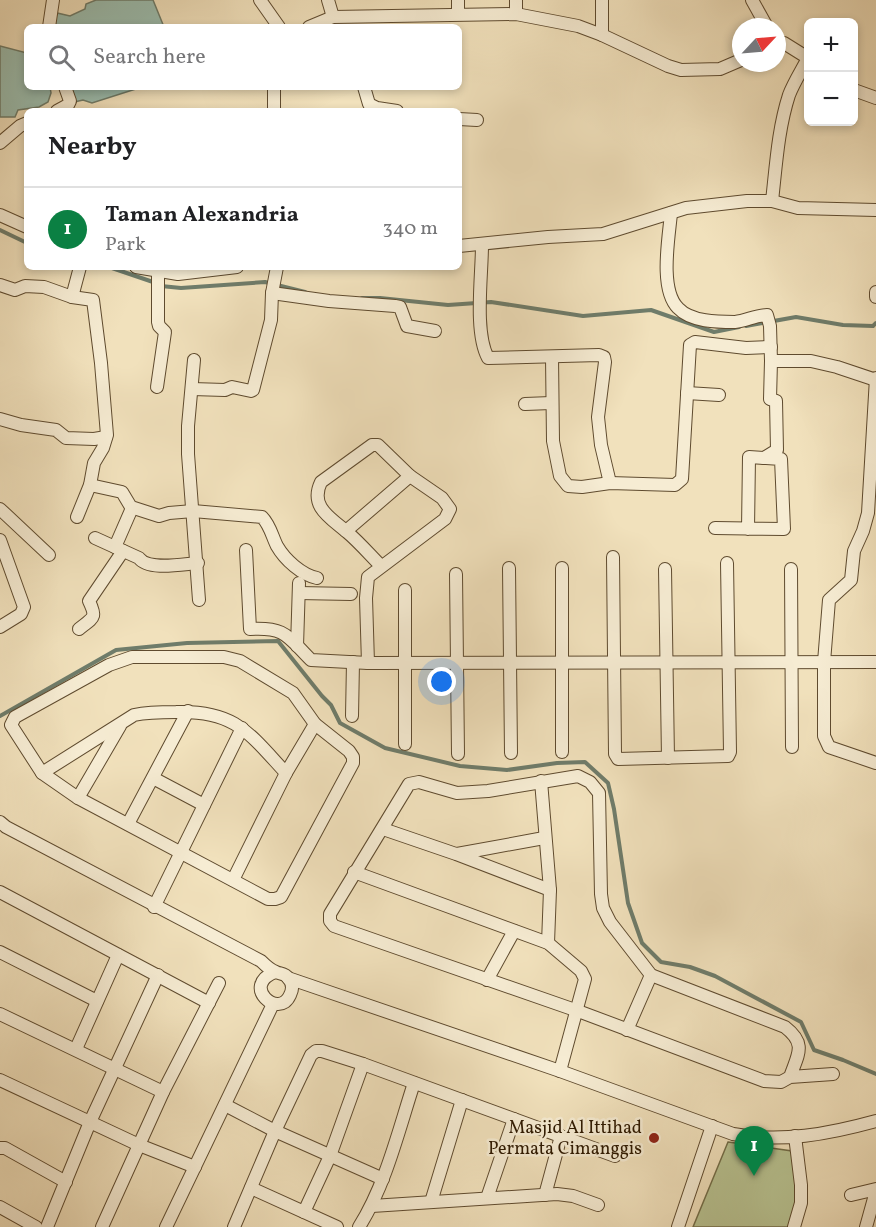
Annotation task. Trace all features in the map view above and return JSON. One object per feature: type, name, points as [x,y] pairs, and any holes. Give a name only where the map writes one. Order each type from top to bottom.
[{"type":"street","points":[[49,24],[53,0]]},
{"type":"street","points":[[260,0],[277,24]]},
{"type":"street","points":[[328,0],[330,21],[458,14],[516,14],[578,26],[681,70],[720,69],[732,64]]},
{"type":"street","points":[[458,0],[458,14]]},
{"type":"street","points":[[516,0],[516,14]]},
{"type":"street","points":[[602,0],[602,35]]},
{"type":"street","points":[[752,0],[762,18]]},
{"type":"street","points":[[786,44],[804,56]]},
{"type":"street","points":[[772,201],[782,122],[790,93],[804,66]]},
{"type":"street","points":[[62,108],[68,105],[70,100],[66,90]]},
{"type":"street","points":[[274,90],[274,108]]},
{"type":"street","points":[[365,90],[369,104],[377,108]]},
{"type":"street","points":[[858,91],[876,98]]},
{"type":"street","points":[[462,119],[477,120]]},
{"type":"street","points":[[0,143],[24,124]]},
{"type":"street","points":[[462,246],[603,234],[686,208],[747,201],[772,201],[798,208],[876,210]]},
{"type":"street","points":[[671,213],[667,265],[670,294],[678,309],[710,321],[739,322],[756,316],[768,321],[771,347],[770,399],[776,400],[777,450],[764,458]]},
{"type":"street","points":[[0,215],[24,226]]},
{"type":"street","points":[[482,245],[480,314],[482,344],[488,358],[604,357],[598,417],[599,435],[610,483]]},
{"type":"street","points":[[72,297],[79,270]]},
{"type":"street","points":[[140,270],[157,281]]},
{"type":"street","points":[[157,281],[178,274],[212,270]]},
{"type":"street","points":[[157,281],[158,324],[165,332],[157,387]]},
{"type":"street","points":[[192,389],[225,390],[232,387],[253,390],[271,321],[274,282],[329,301],[400,307],[407,326],[435,331]]},
{"type":"street","points":[[0,285],[15,290],[25,286],[44,287],[72,297],[93,300],[106,415],[106,437],[94,464],[90,485],[77,517]]},
{"type":"street","points":[[552,357],[553,441],[560,476],[568,486],[582,487],[610,483],[675,485],[680,481],[692,343],[746,348],[771,347]]},
{"type":"street","points":[[194,360],[188,454],[199,600]]},
{"type":"street","points":[[771,361],[811,361],[876,379],[868,513],[854,552],[852,580],[829,600],[824,662],[824,736],[826,742],[829,747],[876,763]]},
{"type":"street","points":[[687,393],[719,395]]},
{"type":"street","points":[[525,404],[551,403]]},
{"type":"street","points":[[0,418],[21,425],[56,430],[66,438],[106,437]]},
{"type":"street","points":[[368,663],[366,598],[368,577],[445,519],[450,509],[442,498],[410,476],[378,445],[372,445],[321,482],[317,490],[323,510],[332,521],[346,531],[381,566]]},
{"type":"street","points":[[715,528],[748,529],[784,529],[781,459],[749,457],[748,529]]},
{"type":"street","points":[[346,531],[410,476]]},
{"type":"street","points":[[90,485],[122,492],[132,508],[159,516],[193,511],[262,517],[278,548],[286,558],[308,576],[317,578]]},
{"type":"street","points":[[80,629],[94,616],[95,611],[89,601],[119,549],[132,508]]},
{"type":"street","points":[[0,509],[49,555]]},
{"type":"street","points":[[95,538],[149,565],[198,563]]},
{"type":"street","points":[[0,540],[3,562],[24,601],[21,614],[0,627]]},
{"type":"street","points":[[246,549],[250,629],[271,628],[285,634],[311,660],[368,663],[876,662]]},
{"type":"street","points":[[613,557],[615,754],[618,759],[728,756],[731,727],[727,563]]},
{"type":"street","points":[[562,567],[562,752]]},
{"type":"street","points":[[509,568],[511,753]]},
{"type":"street","points":[[664,569],[668,758]]},
{"type":"street","points":[[791,569],[792,747]]},
{"type":"street","points":[[456,574],[458,754]]},
{"type":"street","points":[[297,646],[299,588],[351,594]]},
{"type":"street","points":[[405,591],[405,744]]},
{"type":"street","points":[[132,657],[232,658],[293,693],[315,724],[349,751],[353,757],[353,763],[281,897],[268,899],[78,798],[42,773],[11,721],[110,665],[132,657]]},
{"type":"street","points":[[352,716],[353,662]]},
{"type":"street","points":[[128,824],[188,711]]},
{"type":"street","points":[[42,773],[134,715],[146,712],[188,711],[216,714],[242,728],[286,773]]},
{"type":"street","points":[[233,880],[286,773],[315,724]]},
{"type":"street","points":[[78,798],[120,725]]},
{"type":"street","points":[[154,906],[242,728]]},
{"type":"street","points":[[790,1077],[798,1054],[799,1042],[794,1034],[785,1027],[651,975],[616,930],[603,908],[601,894],[601,802],[599,793],[590,782],[578,776],[458,794],[419,782],[409,784],[330,914],[330,921],[334,926],[578,1011],[764,1081],[781,1082],[790,1077],[833,1074]]},
{"type":"street","points":[[153,778],[204,805]]},
{"type":"street","points":[[541,782],[550,890],[548,943]]},
{"type":"street","points":[[0,822],[261,961],[275,972]]},
{"type":"street","points":[[383,829],[550,890]]},
{"type":"street","points":[[456,854],[544,838]]},
{"type":"street","points":[[354,872],[548,943],[584,974],[578,1011],[560,1071]]},
{"type":"street","points":[[1,896],[209,1003]]},
{"type":"street","points":[[487,980],[514,931]]},
{"type":"street","points":[[0,952],[97,1001]]},
{"type":"street","points":[[76,1049],[118,955]]},
{"type":"street","points":[[275,972],[282,973],[292,985],[292,993],[288,1000],[281,1004],[273,1004],[265,999],[261,991],[261,982],[267,975],[275,972]]},
{"type":"street","points":[[47,1227],[90,1122],[158,975]]},
{"type":"street","points":[[627,1030],[651,975]]},
{"type":"street","points":[[288,978],[560,1071],[716,1128],[756,1138],[795,1137],[837,1132],[875,1123]]},
{"type":"street","points":[[102,1227],[164,1092],[219,983]]},
{"type":"street","points":[[166,1227],[273,1004]]},
{"type":"street","points":[[0,1014],[164,1092]]},
{"type":"street","points":[[234,1227],[275,1131],[311,1055],[316,1051],[363,1064],[615,1156]]},
{"type":"street","points":[[304,1212],[330,1156],[363,1064]]},
{"type":"street","points":[[0,1080],[139,1145],[195,1167]]},
{"type":"street","points":[[359,1227],[372,1206],[383,1179],[414,1083]]},
{"type":"street","points":[[431,1202],[462,1100]]},
{"type":"street","points":[[225,1105],[275,1131],[383,1179]]},
{"type":"street","points":[[487,1198],[514,1119]]},
{"type":"street","points":[[678,1227],[716,1128]]},
{"type":"street","points":[[686,1227],[716,1128]]},
{"type":"street","points":[[545,1195],[561,1136]]},
{"type":"street","points":[[794,1227],[801,1203],[795,1137]]},
{"type":"street","points":[[0,1148],[5,1148],[66,1182]]},
{"type":"street","points":[[251,1188],[337,1227]]},
{"type":"street","points":[[851,1195],[876,1190],[866,1227]]},
{"type":"street","points":[[372,1206],[545,1195],[573,1196],[598,1205]]},
{"type":"street","points":[[0,1207],[36,1227]]},
{"type":"green space","points":[[728,1142],[792,1151],[797,1201],[789,1227],[693,1227]]},
{"type":"shaded area","points":[[96,0],[153,0],[163,24],[54,24],[57,13],[70,16],[85,9],[86,4]]},
{"type":"shaded area","points":[[0,46],[24,52],[24,90],[50,90],[51,93],[48,102],[39,107],[18,110],[15,117],[0,117]]},
{"type":"shaded area","points":[[70,90],[133,90],[92,103],[83,100],[74,102]]},
{"type":"waterway","points":[[0,230],[24,242]]},
{"type":"waterway","points":[[118,270],[153,282]]},
{"type":"waterway","points":[[161,286],[181,288],[265,282],[305,292]]},
{"type":"waterway","points":[[362,298],[448,305],[491,302],[583,316],[651,310],[714,332],[739,327]]},
{"type":"waterway","points":[[746,326],[796,317],[843,325],[873,326],[876,323]]},
{"type":"waterway","points":[[0,716],[116,650],[187,643],[278,641],[331,705],[340,723],[385,748],[460,766],[507,770],[557,763],[585,762],[608,783],[628,903],[642,943],[661,962],[690,967],[715,976],[801,1022],[814,1050],[876,1074]]},
{"type":"place","name":"Masjid Al Ittihad Permata Cimanggis","points":[[654,1138]]},
{"type":"place","name":"Taman Alexandria","points":[[754,1176]]}]
